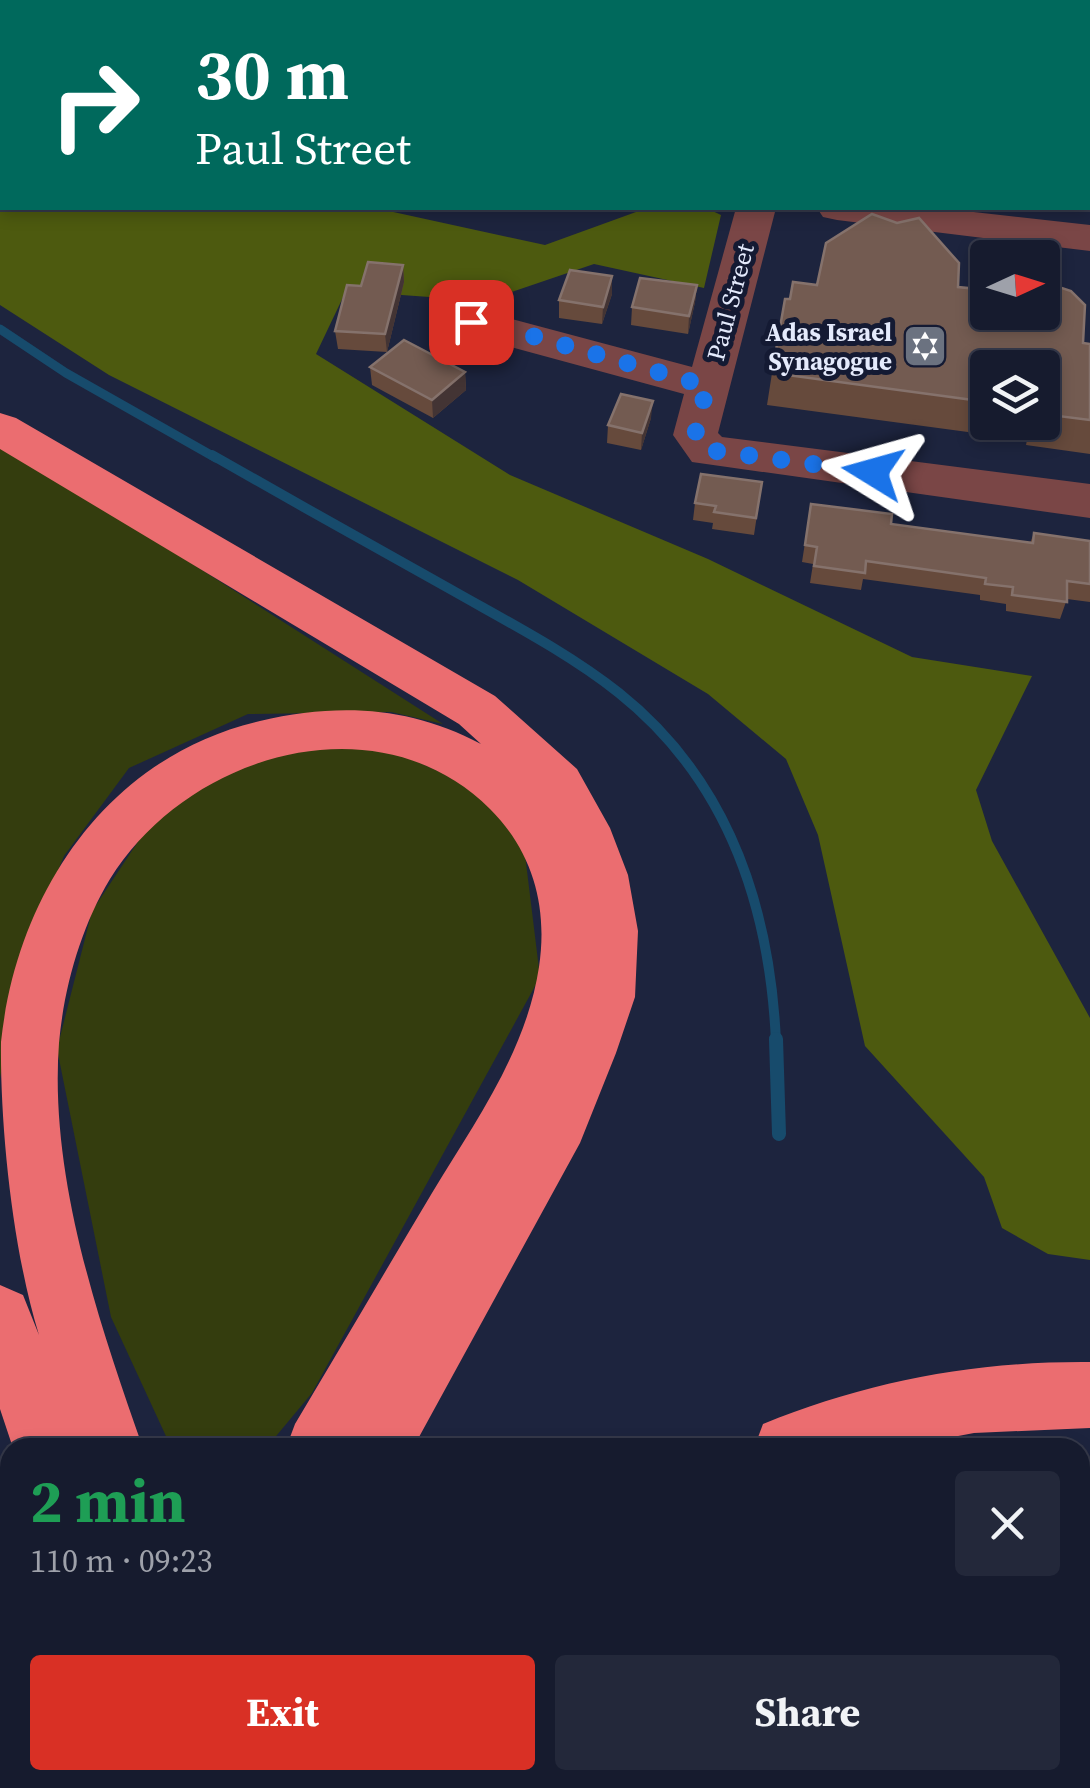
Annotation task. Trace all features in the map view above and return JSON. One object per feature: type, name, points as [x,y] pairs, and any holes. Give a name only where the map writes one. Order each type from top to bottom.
[{"type":"highway","points":[[0,429],[477,710],[558,784],[584,828],[601,875],[610,931],[606,997],[559,1123],[382,1438]]},
{"type":"highway","points":[[107,1438],[62,1306],[28,1110],[35,1006],[57,924],[94,853],[133,809],[184,770],[230,747],[279,734],[329,728],[384,728],[436,744],[484,770],[527,808],[554,852],[570,910],[567,970],[547,1038],[517,1106],[325,1438]]},
{"type":"highway","points":[[0,1318],[43,1438]]},
{"type":"highway","points":[[817,1438],[903,1410],[1032,1394],[1090,1395]]},
{"type":"street","name":"Paul Street","points":[[755,210],[695,435],[708,450],[1090,501]]},
{"type":"street","points":[[853,210],[1090,238]]},
{"type":"street","points":[[471,322],[707,386]]},
{"type":"green space","points":[[0,210],[384,210],[545,245],[641,210],[710,210],[721,215],[704,288],[594,264],[485,301],[346,291],[316,354],[510,475],[708,559],[912,657],[1032,676],[976,790],[992,841],[1090,1018],[1090,1260],[1048,1254],[1002,1228],[984,1177],[865,1046],[818,835],[786,759],[708,694],[518,580],[109,375],[0,305]]},
{"type":"green space","points":[[0,441],[443,724],[391,712],[248,714],[129,768],[64,856],[25,950],[0,1078]]},
{"type":"green space","points":[[368,745],[414,760],[485,800],[522,830],[540,977],[312,1393],[274,1438],[167,1438],[111,1317],[57,1049],[92,911],[155,816],[209,779],[280,750]]},
{"type":"building","name":"Adas Israel Synagogue","points":[[872,214],[897,223],[919,218],[959,263],[958,287],[970,288],[970,330],[1060,330],[1060,287],[1071,291],[1085,305],[1083,343],[1090,344],[1090,420],[1060,416],[1060,350],[970,350],[970,400],[772,373],[785,299],[790,299],[793,282],[817,285],[826,243]]},
{"type":"building","points":[[368,262],[403,265],[385,334],[335,331],[347,285],[361,286]]},
{"type":"building","points":[[570,270],[612,276],[603,307],[559,300]]},
{"type":"building","points":[[640,278],[697,285],[689,316],[632,307]]},
{"type":"building","points":[[404,340],[465,372],[432,400],[370,367]]},
{"type":"building","points":[[621,394],[653,401],[642,433],[608,425]]},
{"type":"building","points":[[701,474],[762,482],[756,518],[714,512],[716,506],[695,503]]},
{"type":"building","points":[[811,504],[892,514],[891,524],[1033,543],[1034,533],[1090,541],[1090,584],[1067,581],[1067,602],[1012,595],[1013,587],[985,584],[986,578],[866,561],[865,573],[814,566],[817,547],[805,545]]},
{"type":"waterway","points":[[0,329],[66,373],[216,458]]},
{"type":"waterway","points":[[212,455],[558,651],[619,693],[657,727],[689,765],[736,850],[764,943],[776,1042]]},
{"type":"waterway","points":[[776,1039],[779,1134]]},
{"type":"place","name":"Adas Israel Synagogue","points":[[925,346]]},
{"type":"route","points":[[471,322],[707,386],[695,435],[708,450],[873,472]]}]
